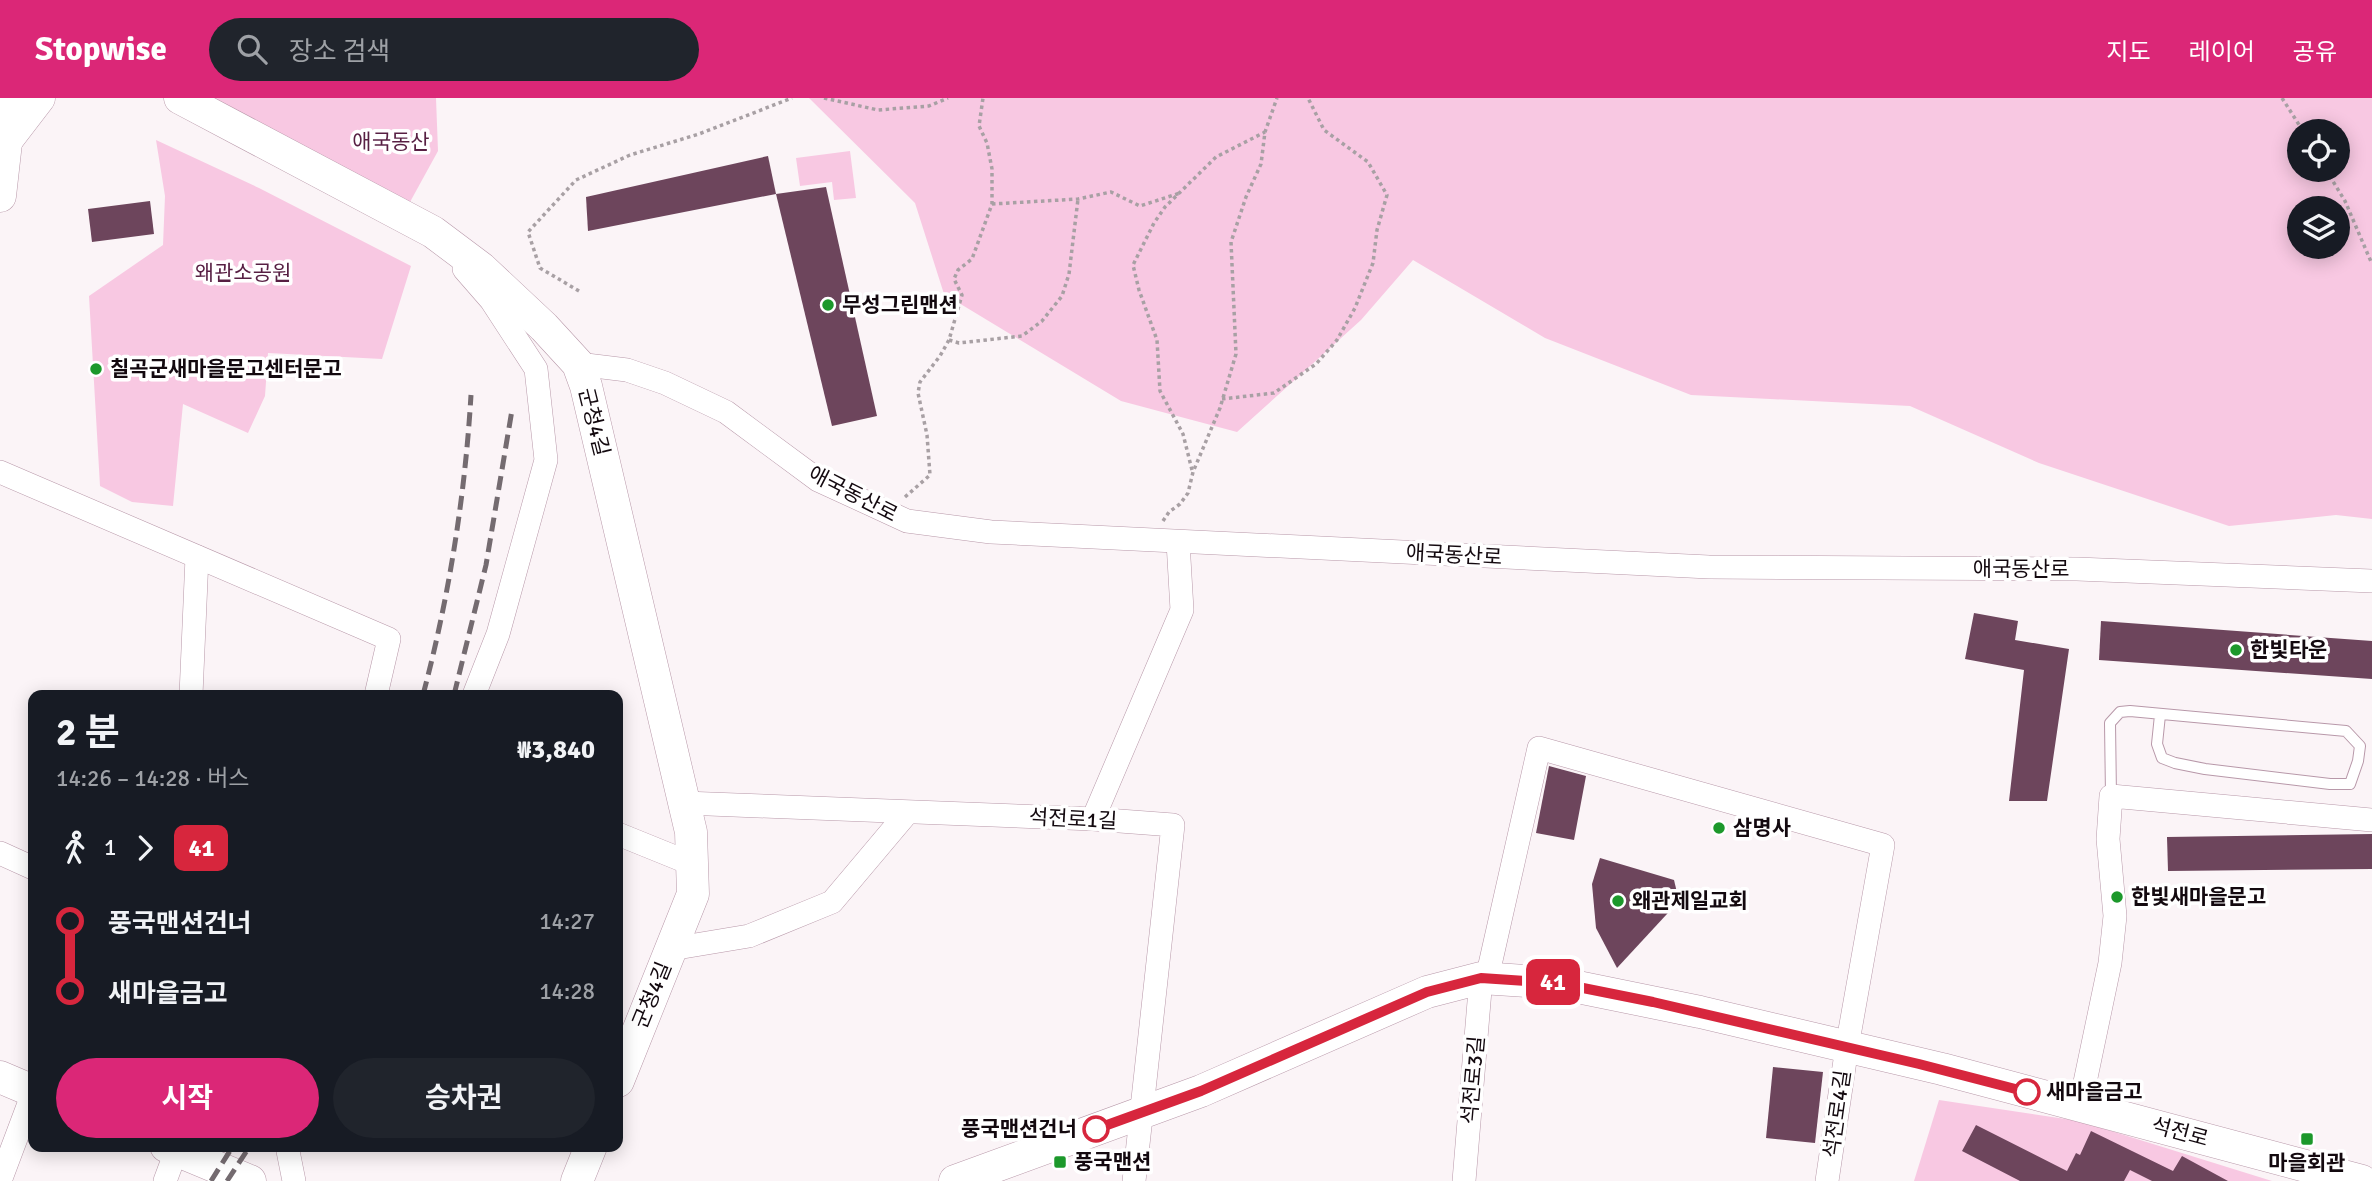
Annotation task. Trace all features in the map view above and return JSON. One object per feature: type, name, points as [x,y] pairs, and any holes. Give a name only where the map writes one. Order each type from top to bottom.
[{"type":"street","points":[[0,197],[6,114],[22,117],[39,98]]},
{"type":"street","name":"군청4길","points":[[180,98],[433,232],[481,268],[544,327],[578,364],[586,386],[691,832],[693,894],[623,1069]]},
{"type":"street","points":[[433,232],[491,300],[536,369],[546,460],[498,634],[476,690]]},
{"type":"street","name":"애국동산로","points":[[578,364],[627,370],[665,383],[726,412],[818,480],[907,521],[991,532],[1709,567],[2077,569],[2372,581]]},
{"type":"street","points":[[0,472],[389,639],[377,690]]},
{"type":"street","points":[[1093,819],[1182,610],[1170,541]]},
{"type":"street","points":[[191,690],[197,557]]},
{"type":"street","name":"석전로3길","points":[[1464,1181],[1484,978],[1539,748],[1883,845],[1846,1047]]},
{"type":"street","points":[[2080,1106],[2110,963],[2115,916],[2108,839],[2111,796],[2372,820]]},
{"type":"street","name":"석전로1길","points":[[684,803],[1093,819],[1173,825],[1142,1113]]},
{"type":"street","name":"군청4길","points":[[671,949],[748,936],[832,902],[907,813]]},
{"type":"street","points":[[623,836],[692,864]]},
{"type":"street","points":[[0,853],[28,866]]},
{"type":"street","name":"석전로","points":[[955,1181],[1201,1091],[1427,992],[1484,978],[1558,983],[1700,1012],[2080,1106],[2362,1181]]},
{"type":"street","name":"석전로4길","points":[[1828,1181],[1846,1047]]},
{"type":"street","points":[[0,1077],[28,1090]]},
{"type":"street","points":[[0,1181],[28,1105]]},
{"type":"street","points":[[1134,1181],[1142,1113]]},
{"type":"street","points":[[165,1181],[172,1152]]},
{"type":"street","points":[[182,1152],[250,1181]]},
{"type":"street","points":[[288,1152],[294,1181]]},
{"type":"lane","points":[[2111,796],[2110,723],[2120,712],[2130,711],[2346,731],[2360,746],[2358,761],[2350,784],[2205,769],[2175,763],[2162,758],[2159,751],[2157,744],[2160,715]]},
{"type":"path","points":[[579,291],[540,268],[528,232],[576,180],[630,155],[699,134],[792,98]]},
{"type":"path","points":[[824,98],[878,110],[929,106],[948,98]]},
{"type":"path","points":[[887,512],[930,475],[927,435],[918,393],[920,382],[949,340],[962,295],[954,279],[958,270],[972,259],[992,204],[992,169],[987,143],[979,126],[983,98]]},
{"type":"path","points":[[1170,541],[1164,520],[1188,493],[1193,472],[1222,399],[1236,354],[1231,242],[1246,197],[1261,164],[1265,132],[1277,98]]},
{"type":"path","points":[[1222,399],[1274,393],[1316,364],[1337,340],[1355,308],[1373,264],[1377,230],[1387,195],[1368,162],[1324,130],[1308,98]]},
{"type":"path","points":[[2282,98],[2295,119]]},
{"type":"path","points":[[1193,472],[1183,434],[1160,391],[1157,340],[1133,265],[1165,207],[1216,157],[1265,132]]},
{"type":"path","points":[[2334,182],[2346,201],[2372,264]]},
{"type":"path","points":[[992,204],[1078,199],[1111,192],[1140,206],[1182,192]]},
{"type":"path","points":[[949,340],[959,343],[1022,336],[1042,321],[1062,296],[1069,274],[1078,199]]},
{"type":"green space","name":"애국동산","points":[[209,98],[436,98],[438,151],[410,202]]},
{"type":"green space","points":[[809,98],[2372,98],[2372,519],[2336,515],[2229,526],[2039,463],[1910,406],[1691,395],[1545,338],[1413,260],[1361,320],[1237,432],[1121,401],[944,294],[915,203]]},
{"type":"green space","name":"왜관소공원","points":[[156,140],[259,188],[411,266],[382,359],[268,353],[265,396],[248,433],[183,404],[173,506],[132,502],[100,486],[89,296],[163,245],[165,196]]},
{"type":"green space","points":[[850,151],[856,198],[834,200],[832,182],[800,186],[796,158]]},
{"type":"green space","points":[[1939,1100],[2079,1121],[2272,1181],[1914,1181]]},
{"type":"building","points":[[768,156],[776,194],[588,231],[586,197]]},
{"type":"building","name":"무성그린맨션","points":[[826,187],[877,416],[832,426],[776,194]]},
{"type":"building","points":[[150,201],[154,234],[92,242],[88,209]]},
{"type":"building","points":[[1974,613],[2018,621],[2015,640],[2069,649],[2047,801],[2009,801],[2024,670],[1965,659]]},
{"type":"building","name":"한빛타운","points":[[2101,621],[2372,641],[2372,679],[2099,660]]},
{"type":"building","points":[[1549,766],[1586,776],[1574,840],[1536,833]]},
{"type":"building","points":[[2372,834],[2372,869],[2168,871],[2167,837]]},
{"type":"building","points":[[1600,858],[1674,880],[1679,901],[1617,968],[1596,928],[1592,884]]},
{"type":"building","points":[[1773,1067],[1823,1072],[1815,1143],[1766,1138]]},
{"type":"building","points":[[1976,1125],[2067,1171],[2076,1153],[2080,1155],[2091,1131],[2173,1171],[2182,1156],[2228,1181],[2152,1181],[2130,1170],[2124,1181],[2020,1181],[1962,1151]]},
{"type":"railway","points":[[424,690],[441,621],[454,546],[465,471],[471,395]]},
{"type":"railway","points":[[455,690],[486,565],[512,410]]},
{"type":"railway","points":[[211,1181],[229,1152]]},
{"type":"railway","points":[[227,1181],[246,1152]]},
{"type":"bus line","name":"41","points":[[1096,1129],[1201,1091],[1427,992],[1481,978],[1558,983],[1653,1002],[2027,1092]]},
{"type":"place","name":"무성그린맨션","points":[[828,305]]},
{"type":"place","name":"칠곡군새마을문고센터문고","points":[[96,369]]},
{"type":"place","name":"한빛타운","points":[[2236,650]]},
{"type":"place","name":"삼명사","points":[[1719,828]]},
{"type":"place","name":"한빛새마을문고","points":[[2117,897]]},
{"type":"place","name":"왜관제일교회","points":[[1618,901]]},
{"type":"place","name":"새마을금고","points":[[2027,1092]]},
{"type":"place","name":"풍국맨션건너","points":[[1096,1129]]},
{"type":"place","name":"마을회관","points":[[2307,1139]]},
{"type":"place","name":"풍국맨션","points":[[1060,1162]]}]
